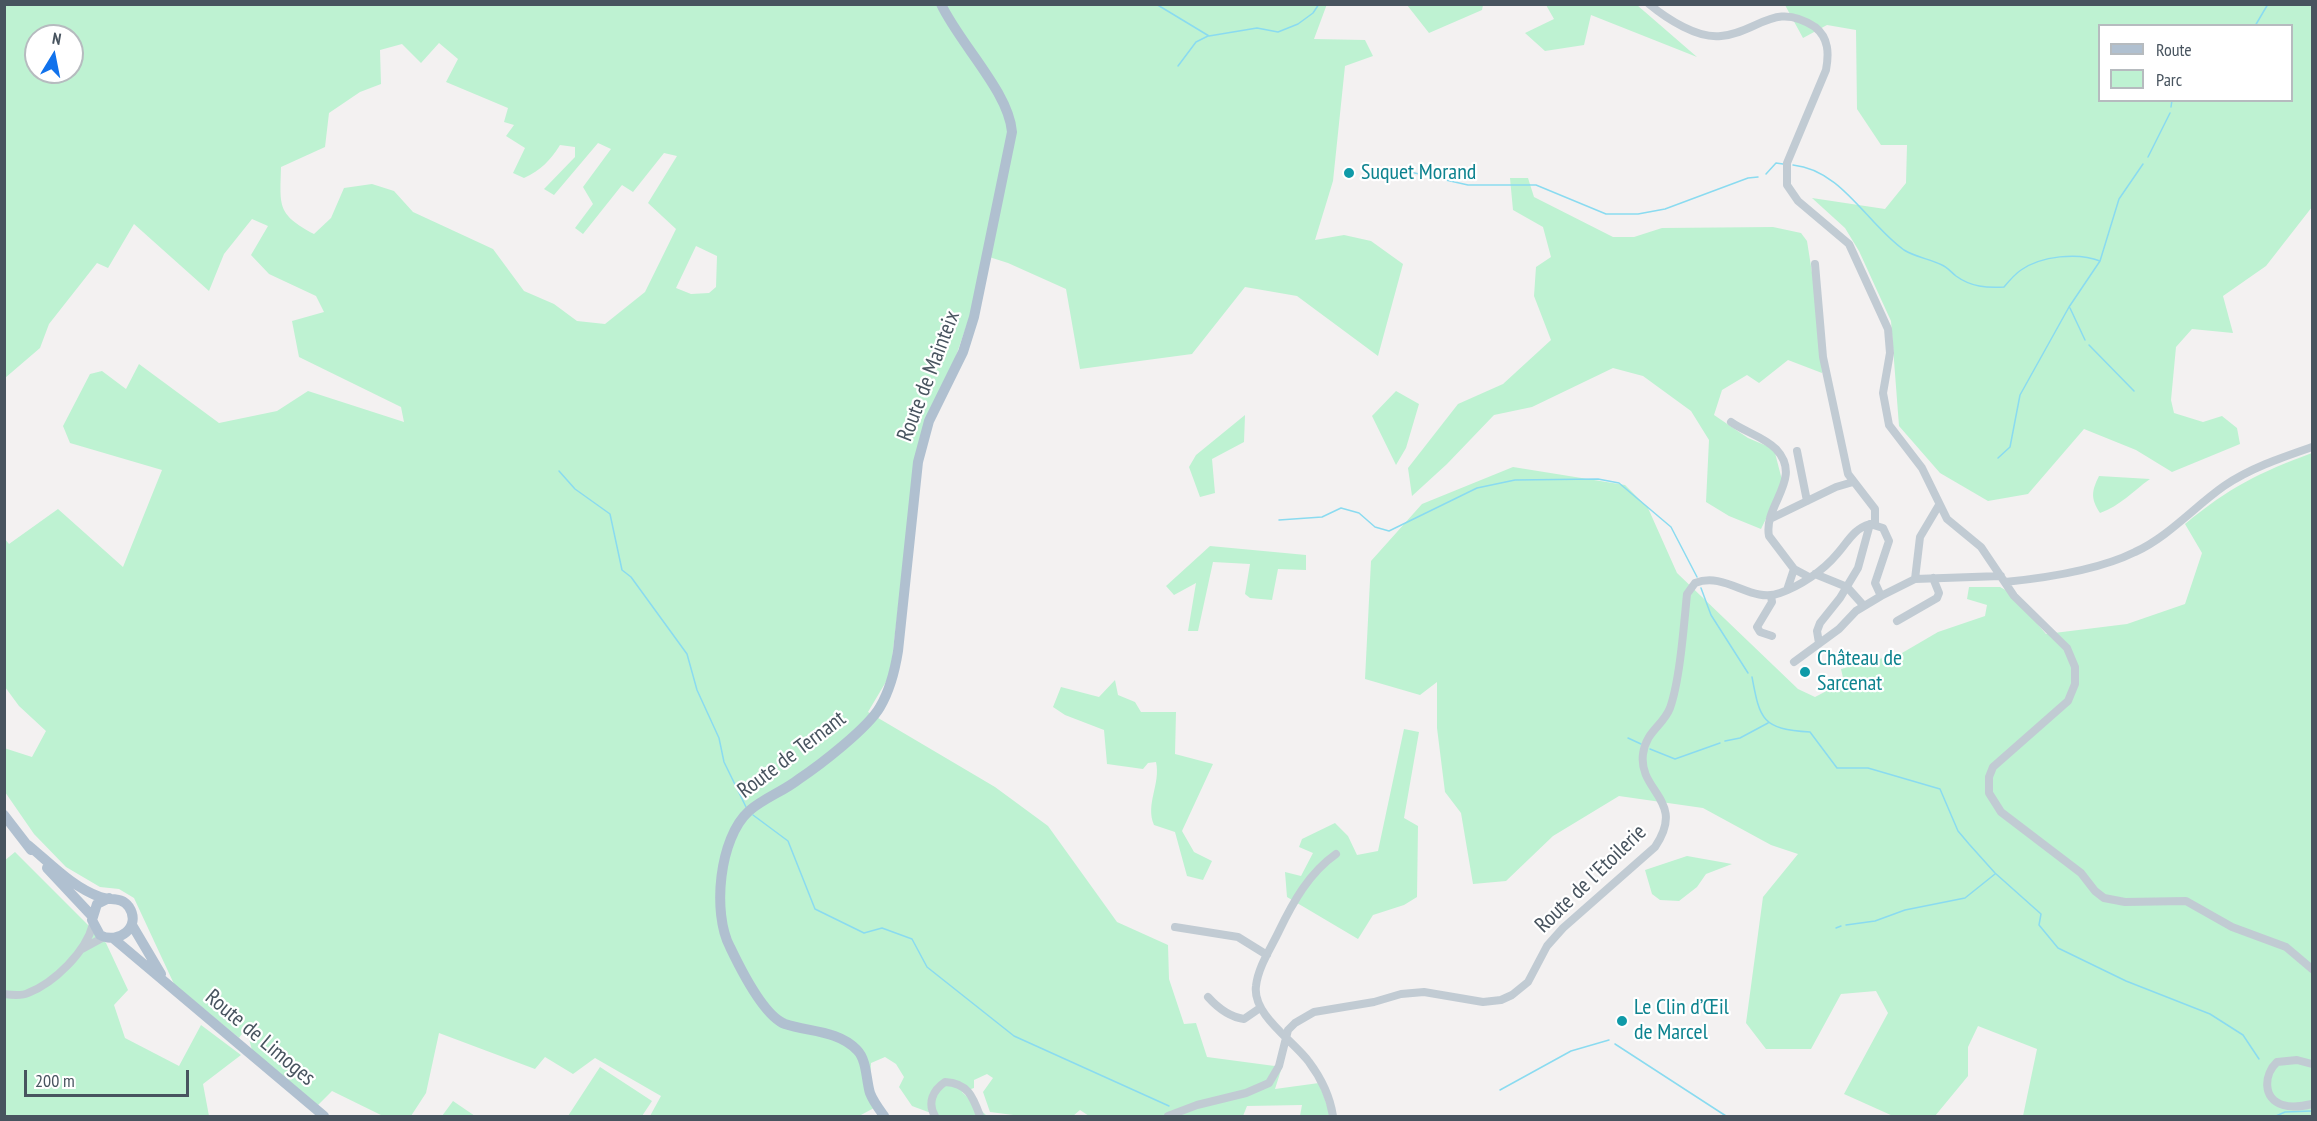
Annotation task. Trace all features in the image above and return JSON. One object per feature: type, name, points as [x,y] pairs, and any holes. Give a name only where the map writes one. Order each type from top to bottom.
[{"type":"main road","name":"Route de Mainteix","points":[[879,709],[892,679],[898,651],[922,440],[963,352],[974,316],[1012,132],[1008,109],[950,25],[941,4]]},
{"type":"main road","name":"Route de Ternant","points":[[879,709],[842,745],[799,780],[756,806],[743,818],[729,844],[720,896],[723,932],[766,1007],[784,1023],[826,1033],[857,1050],[864,1063],[871,1096],[884,1116]]},
{"type":"main road","points":[[4,815],[28,845],[92,920],[109,938],[125,934],[132,925],[128,905],[116,898],[100,897],[71,881],[28,845]]},
{"type":"main road","points":[[92,920],[98,904],[109,898]]},
{"type":"main road","name":"Route de Limoges","points":[[132,925],[171,989]]},
{"type":"main road","name":"Route de Limoges","points":[[109,938],[324,1116]]},
{"type":"street","points":[[1649,4],[1663,14],[1708,36],[1729,35],[1763,18],[1786,14],[1806,21],[1821,33],[1827,47],[1826,70],[1787,163],[1787,185],[1798,201],[1842,235],[1856,257],[1888,329],[1890,353],[1883,393],[1885,416],[1896,435],[1922,468],[1947,519],[1981,547],[2021,603],[2067,648],[2072,657],[2076,675],[2068,701],[1993,767],[1989,777],[1989,793],[2001,812],[2081,873],[2095,891],[2104,897],[2125,902],[2186,902],[2232,927],[2286,947],[2313,969]]},
{"type":"street","points":[[1815,264],[1823,357],[1848,474],[1875,509],[1873,524],[1863,554],[1847,587],[1820,623],[1817,638],[1819,643]]},
{"type":"street","points":[[1731,422],[1775,448],[1784,462],[1786,481],[1770,519],[1769,536],[1794,569],[1847,587],[1864,606]]},
{"type":"street","points":[[1794,662],[1839,629],[1864,606],[1915,579],[2003,579],[2047,576],[2136,552],[2225,485],[2247,473],[2313,447]]},
{"type":"street","points":[[1797,451],[1807,501]]},
{"type":"street","points":[[1770,519],[1853,482]]},
{"type":"street","points":[[1915,579],[1920,537],[1939,505]]},
{"type":"street","points":[[1772,636],[1760,632],[1757,627],[1772,603],[1772,596],[1812,575],[1838,554],[1856,531],[1873,524]]},
{"type":"street","points":[[1873,524],[1887,533],[1889,541],[1875,584],[1881,596]]},
{"type":"street","points":[[1786,590],[1794,569]]},
{"type":"street","points":[[1897,621],[1936,598],[1939,593],[1933,578]]},
{"type":"street","name":"Route de l'Etoilerie","points":[[1285,1037],[1295,1023],[1314,1012],[1374,1002],[1401,994],[1424,992],[1483,1002],[1501,1000],[1512,995],[1528,982],[1547,946],[1563,928],[1655,847],[1662,836],[1666,817],[1665,808],[1644,770],[1642,756],[1652,729],[1664,719],[1672,700],[1690,589],[1704,580],[1714,579],[1772,596]]},
{"type":"street","points":[[1333,1116],[1316,1071],[1260,1008],[1255,987],[1267,956],[1289,912],[1313,874],[1336,854]]},
{"type":"street","points":[[4,994],[26,995],[43,986],[80,951],[90,934],[92,920]]},
{"type":"street","points":[[1175,927],[1238,937],[1267,956]]},
{"type":"street","points":[[80,951],[109,938]]},
{"type":"street","points":[[1208,997],[1215,1005],[1237,1018],[1244,1019],[1260,1008]]},
{"type":"street","points":[[1168,1116],[1197,1104],[1246,1093],[1269,1083],[1279,1066],[1285,1037]]},
{"type":"street","points":[[2313,1064],[2288,1059],[2277,1062],[2269,1071],[2266,1086],[2275,1101],[2283,1105],[2313,1104]]},
{"type":"street","points":[[935,1116],[931,1110],[932,1096],[936,1087],[945,1082],[965,1087],[973,1096],[980,1116]]},
{"type":"green space","points":[[1327,4],[1314,39],[1365,40],[1373,56],[1345,66],[1333,181],[1315,240],[1344,235],[1371,241],[1403,264],[1378,356],[1297,296],[1245,287],[1192,354],[1080,369],[1066,289],[1008,263],[983,255],[972,310],[914,476],[890,675],[868,712],[995,787],[1048,826],[1117,922],[1168,945],[1169,979],[1184,1024],[1196,1023],[1207,1057],[1282,1067],[1275,1089],[1319,1083],[1331,1116],[1300,1116],[1302,1105],[1247,1106],[1243,1116],[1089,1116],[1080,1110],[1073,1116],[1021,1116],[990,1112],[983,1092],[993,1078],[987,1074],[974,1080],[974,1088],[962,1092],[987,1116],[939,1116],[912,1106],[899,1087],[904,1077],[896,1064],[885,1057],[871,1063],[870,1082],[874,1108],[859,1116],[650,1116],[661,1096],[595,1058],[573,1074],[545,1057],[535,1069],[439,1033],[426,1093],[411,1116],[383,1116],[332,1091],[318,1105],[252,1050],[246,1028],[239,1038],[174,984],[134,898],[119,889],[100,887],[66,867],[34,834],[5,792],[4,748],[32,757],[46,731],[19,706],[5,687],[5,539],[9,544],[58,509],[123,567],[162,470],[70,443],[63,426],[90,374],[102,371],[126,389],[139,364],[219,423],[277,411],[308,391],[404,422],[401,407],[299,357],[292,321],[324,312],[316,296],[269,274],[251,255],[268,226],[252,219],[224,254],[209,291],[134,224],[108,268],[97,263],[49,324],[40,348],[5,378],[5,5]],"holes":[[[439,43],[458,59],[446,82],[508,108],[504,122],[514,125],[506,136],[525,148],[513,173],[524,178],[545,164],[560,145],[575,147],[575,157],[544,189],[554,195],[598,143],[611,149],[583,187],[593,204],[575,228],[583,234],[622,185],[633,192],[664,153],[677,156],[648,203],[676,229],[645,292],[605,324],[577,321],[554,304],[524,291],[493,249],[413,212],[394,191],[372,184],[344,188],[331,218],[314,234],[287,215],[281,201],[281,167],[325,147],[329,113],[360,92],[381,84],[380,50],[402,44],[421,63]],[[696,246],[717,256],[716,287],[709,293],[691,294],[676,288]]]},
{"type":"green space","points":[[1407,5],[1483,5],[1482,10],[1429,33]]},
{"type":"green space","points":[[1546,5],[1637,5],[1697,57],[1591,15],[1584,45],[1545,51],[1525,33],[1554,19]]},
{"type":"green space","points":[[1785,5],[2312,5],[2312,207],[2266,266],[2223,296],[2233,333],[2192,329],[2176,347],[2171,400],[2174,413],[2203,422],[2222,416],[2237,428],[2240,444],[2172,472],[2136,450],[2084,429],[2028,494],[1988,501],[1940,473],[1899,426],[1891,321],[1859,251],[1845,228],[1812,198],[1885,209],[1906,183],[1907,145],[1881,145],[1857,109],[1856,30],[1827,25],[1803,38]]},
{"type":"green space","points":[[1510,178],[1528,178],[1534,197],[1613,237],[1634,237],[1662,228],[1773,227],[1801,233],[1807,241],[1820,323],[1822,373],[1788,360],[1759,383],[1747,375],[1722,390],[1714,415],[1748,438],[1774,449],[1783,484],[1761,529],[1729,516],[1706,502],[1709,440],[1691,411],[1643,376],[1613,368],[1532,407],[1494,415],[1447,464],[1412,496],[1408,468],[1458,404],[1503,384],[1551,340],[1534,296],[1536,267],[1551,257],[1543,227],[1513,210]]},
{"type":"green space","points":[[1396,391],[1419,404],[1406,448],[1396,465],[1372,416]]},
{"type":"green space","points":[[1245,415],[1244,442],[1212,459],[1215,493],[1200,497],[1189,467],[1196,455]]},
{"type":"green space","points":[[2312,453],[2312,1116],[2023,1116],[2037,1049],[1978,1026],[1968,1047],[1968,1076],[1935,1116],[1893,1116],[1844,1094],[1888,1013],[1876,991],[1841,994],[1811,1049],[1766,1049],[1746,1023],[1763,897],[1798,854],[1771,845],[1703,808],[1619,796],[1553,836],[1506,881],[1473,884],[1461,813],[1445,792],[1437,728],[1437,682],[1420,695],[1365,679],[1371,561],[1422,504],[1513,467],[1625,485],[1648,508],[1677,573],[1798,689],[1815,697],[1844,682],[1841,669],[1902,653],[1938,632],[1985,616],[1987,605],[1967,599],[1969,587],[2000,587],[2011,593],[2046,634],[2127,624],[2185,604],[2202,553],[2185,524],[2216,500],[2245,482]]},
{"type":"green space","points":[[2099,476],[2150,479],[2120,502],[2100,513],[2093,495]]},
{"type":"green space","points":[[1210,546],[1306,555],[1306,570],[1278,569],[1272,600],[1250,598],[1245,594],[1250,564],[1213,562],[1198,631],[1188,631],[1196,583],[1174,595],[1166,586]]},
{"type":"green space","points":[[1115,680],[1118,695],[1135,702],[1141,712],[1176,712],[1175,754],[1213,764],[1182,831],[1194,852],[1212,861],[1203,880],[1187,876],[1175,832],[1154,825],[1151,809],[1157,778],[1156,762],[1148,763],[1143,769],[1107,764],[1104,730],[1065,715],[1053,707],[1061,687],[1099,697]]},
{"type":"green space","points":[[1404,729],[1419,732],[1404,818],[1418,826],[1417,897],[1404,905],[1373,915],[1358,939],[1287,897],[1285,872],[1301,876],[1313,853],[1299,847],[1302,839],[1335,823],[1348,836],[1357,855],[1378,851]]},
{"type":"green space","points":[[15,852],[106,943],[128,990],[114,1005],[125,1038],[179,1066],[201,1025],[241,1055],[203,1084],[209,1116],[5,1116],[4,861]]},
{"type":"green space","points":[[1687,856],[1732,864],[1706,874],[1697,887],[1679,901],[1660,900],[1652,894],[1645,870]]},
{"type":"green space","points":[[600,1067],[652,1101],[642,1116],[568,1116]]},
{"type":"green space","points":[[453,1101],[475,1116],[442,1116]]},
{"type":"waterway","points":[[1156,4],[1209,36],[1257,28],[1278,32],[1298,24],[1313,13],[1319,4]]},
{"type":"waterway","points":[[2256,24],[2268,4]]},
{"type":"waterway","points":[[1178,66],[1196,42],[1208,36]]},
{"type":"waterway","points":[[2171,107],[2172,102]]},
{"type":"waterway","points":[[2148,157],[2170,113]]},
{"type":"waterway","points":[[1766,174],[1776,163],[1783,164]]},
{"type":"waterway","points":[[1998,458],[2010,447],[2020,395],[2069,307],[2100,261],[2119,199],[2143,164]]},
{"type":"waterway","points":[[1793,165],[1810,169],[1840,187],[1904,250],[1944,266],[1962,280],[1973,285],[2004,287],[2029,265],[2049,259],[2071,256],[2100,261]]},
{"type":"waterway","points":[[1397,169],[1468,185],[1536,185],[1606,214],[1638,214],[1665,209],[1748,178],[1758,177]]},
{"type":"waterway","points":[[2070,308],[2085,340]]},
{"type":"waterway","points":[[2089,345],[2134,391]]},
{"type":"waterway","points":[[559,471],[575,489],[610,514],[622,570],[631,577],[687,654],[697,690],[719,738],[724,762],[746,807]]},
{"type":"waterway","points":[[1279,520],[1322,517],[1341,508],[1359,513],[1375,527],[1389,531],[1477,488],[1515,480],[1598,479],[1619,483],[1671,527],[1697,577]]},
{"type":"waterway","points":[[1701,588],[1711,615],[1748,673]]},
{"type":"waterway","points":[[1752,677],[1761,713],[1766,720],[1782,728],[1810,732],[1837,768],[1868,768],[1940,789],[1958,831],[1995,873],[2041,914],[2039,925],[2058,948],[2126,981],[2210,1014],[2243,1035],[2259,1059]]},
{"type":"waterway","points":[[1725,741],[1740,738],[1768,723]]},
{"type":"waterway","points":[[1628,738],[1641,744]]},
{"type":"waterway","points":[[1650,749],[1675,759],[1720,743]]},
{"type":"waterway","points":[[753,815],[788,841],[815,909],[864,933],[882,928],[912,939],[927,967],[1014,1036],[1169,1106]]},
{"type":"waterway","points":[[1846,925],[1875,921],[1905,910],[1965,898],[1995,874]]},
{"type":"waterway","points":[[1836,928],[1841,926]]},
{"type":"waterway","points":[[1500,1090],[1571,1051],[1609,1040]]},
{"type":"waterway","points":[[1615,1044],[1726,1116]]},
{"type":"waterway","points":[[2276,1116],[2285,1112],[2312,1111]]},
{"type":"place","name":"Suquet Morand","points":[[1349,173]]},
{"type":"place","name":"Château de Sarcenat","points":[[1805,672]]},
{"type":"place","name":"Le Clin d’Œil de Marcel","points":[[1622,1021]]}]
